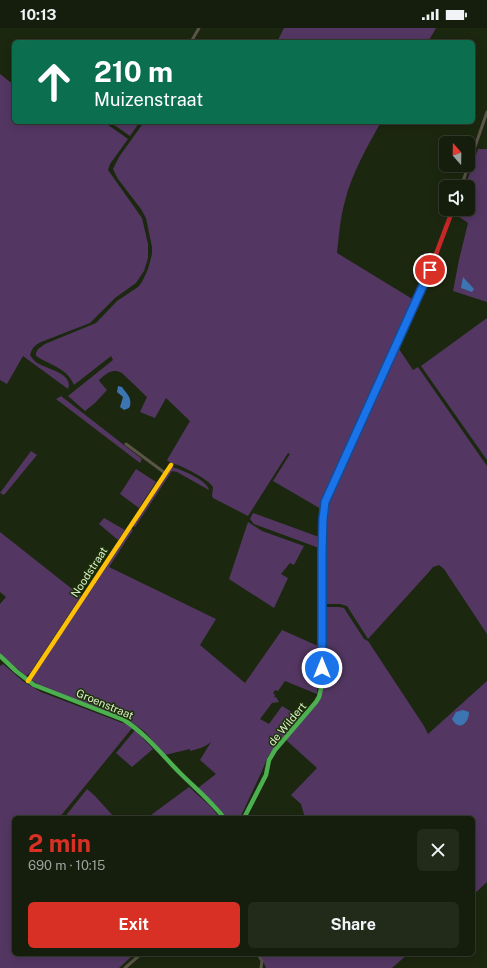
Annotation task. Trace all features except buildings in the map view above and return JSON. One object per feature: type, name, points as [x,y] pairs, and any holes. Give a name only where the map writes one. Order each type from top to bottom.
[{"type":"street","points":[[192,40],[199,28]]},
{"type":"street","points":[[463,180],[487,112]]},
{"type":"street","name":"de Wildert","points":[[245,816],[266,775],[269,760],[320,697],[322,684],[322,540],[325,502],[421,290],[450,216]]},
{"type":"street","points":[[126,444],[165,473]]},
{"type":"street","name":"Noodstraat","points":[[28,681],[171,464]]},
{"type":"street","name":"Groenstraat","points":[[0,656],[34,685],[124,720],[133,725],[160,750],[175,769],[222,816]]},
{"type":"street","points":[[125,968],[139,956]]},
{"type":"street","points":[[259,956],[262,961],[260,968]]},
{"type":"shaded area","points":[[284,28],[436,28],[429,40],[278,40]]},
{"type":"shaded area","points":[[0,74],[12,83],[12,124],[107,124],[128,139],[110,164],[108,170],[142,218],[148,244],[148,258],[144,271],[136,283],[115,298],[90,323],[41,342],[33,349],[30,355],[33,359],[39,364],[64,376],[69,384],[68,389],[23,356],[7,384],[0,380]]},
{"type":"shaded area","points":[[113,124],[138,124],[130,136]]},
{"type":"shaded area","points":[[143,124],[380,124],[360,160],[348,191],[342,214],[337,253],[414,300],[343,454],[321,509],[273,481],[290,454],[288,453],[248,516],[213,498],[213,487],[207,481],[167,460],[190,421],[166,398],[155,418],[140,412],[147,397],[122,373],[112,371],[107,373],[99,380],[107,390],[85,411],[68,396],[113,360],[111,356],[74,385],[71,379],[63,371],[36,356],[38,349],[45,344],[96,323],[117,301],[138,287],[148,269],[152,254],[152,247],[146,218],[118,179],[113,169],[119,157]]},
{"type":"shaded area","points":[[478,149],[487,149],[487,302],[453,291],[468,223],[458,216],[475,216],[475,180],[467,180],[470,172],[475,172],[475,158]]},
{"type":"shaded area","points":[[487,318],[487,460],[421,366]]},
{"type":"shaded area","points":[[399,349],[413,370],[418,367],[487,466],[487,634],[444,569],[439,565],[433,567],[368,639],[347,606],[340,604],[323,604],[325,517],[327,508],[350,453]]},
{"type":"shaded area","points":[[61,396],[142,459],[140,463],[56,399]]},
{"type":"shaded area","points":[[31,451],[37,455],[4,495],[0,493]]},
{"type":"shaded area","points":[[172,467],[199,479],[209,490],[177,472],[172,471],[135,527],[131,525]]},
{"type":"shaded area","points":[[136,469],[156,482],[139,508],[120,494]]},
{"type":"shaded area","points":[[253,513],[319,537],[319,548],[254,524],[250,519]]},
{"type":"shaded area","points":[[104,518],[125,530],[118,540],[99,524]]},
{"type":"shaded area","points":[[248,522],[262,531],[304,546],[294,565],[290,563],[281,574],[288,578],[274,608],[229,579]]},
{"type":"shaded area","points":[[130,528],[133,530],[109,567],[216,619],[200,645],[245,683],[282,630],[318,646],[317,694],[285,681],[278,691],[275,690],[273,693],[275,695],[274,697],[276,697],[279,702],[272,703],[260,719],[269,724],[282,706],[300,717],[268,756],[241,816],[224,816],[217,806],[198,788],[216,774],[200,760],[211,742],[204,747],[190,751],[190,749],[165,755],[145,732],[129,720],[39,685],[30,679]]},
{"type":"shaded area","points":[[0,532],[81,596],[30,673],[26,676],[0,654],[0,604],[6,597],[0,592]]},
{"type":"shaded area","points":[[323,607],[344,608],[364,639],[368,641],[428,734],[487,681],[487,882],[475,893],[475,816],[304,816],[301,804],[291,795],[317,768],[286,740],[320,698]]},
{"type":"shaded area","points":[[3,664],[24,682],[41,692],[133,727],[61,816],[12,816],[12,956],[132,956],[119,968],[0,968],[0,666]]},
{"type":"shaded area","points":[[135,730],[153,749],[132,767],[116,753]]},
{"type":"shaded area","points":[[189,787],[210,806],[218,816],[150,816]]},
{"type":"shaded area","points":[[87,789],[113,816],[66,816]]},
{"type":"shaded area","points":[[261,956],[406,956],[392,968],[266,968]]},
{"type":"water","points":[[463,277],[474,289],[472,292],[461,288]]},
{"type":"water","points":[[118,386],[122,387],[130,400],[129,408],[124,410],[120,407],[123,397],[117,392]]},
{"type":"water","points":[[463,710],[469,712],[469,716],[463,724],[458,725],[452,719],[456,712]]},
{"type":"traffic: fast","points":[[245,816],[266,775],[269,760],[275,750],[319,697],[322,684],[322,552],[325,502],[385,372]]},
{"type":"traffic: fast","points":[[0,656],[34,685],[124,720],[154,745],[222,816]]},
{"type":"traffic: slow","points":[[28,681],[171,465]]},
{"type":"traffic: jam","points":[[385,372],[430,270],[450,216]]},
{"type":"route","points":[[322,668],[322,552],[325,502],[430,270]]}]
